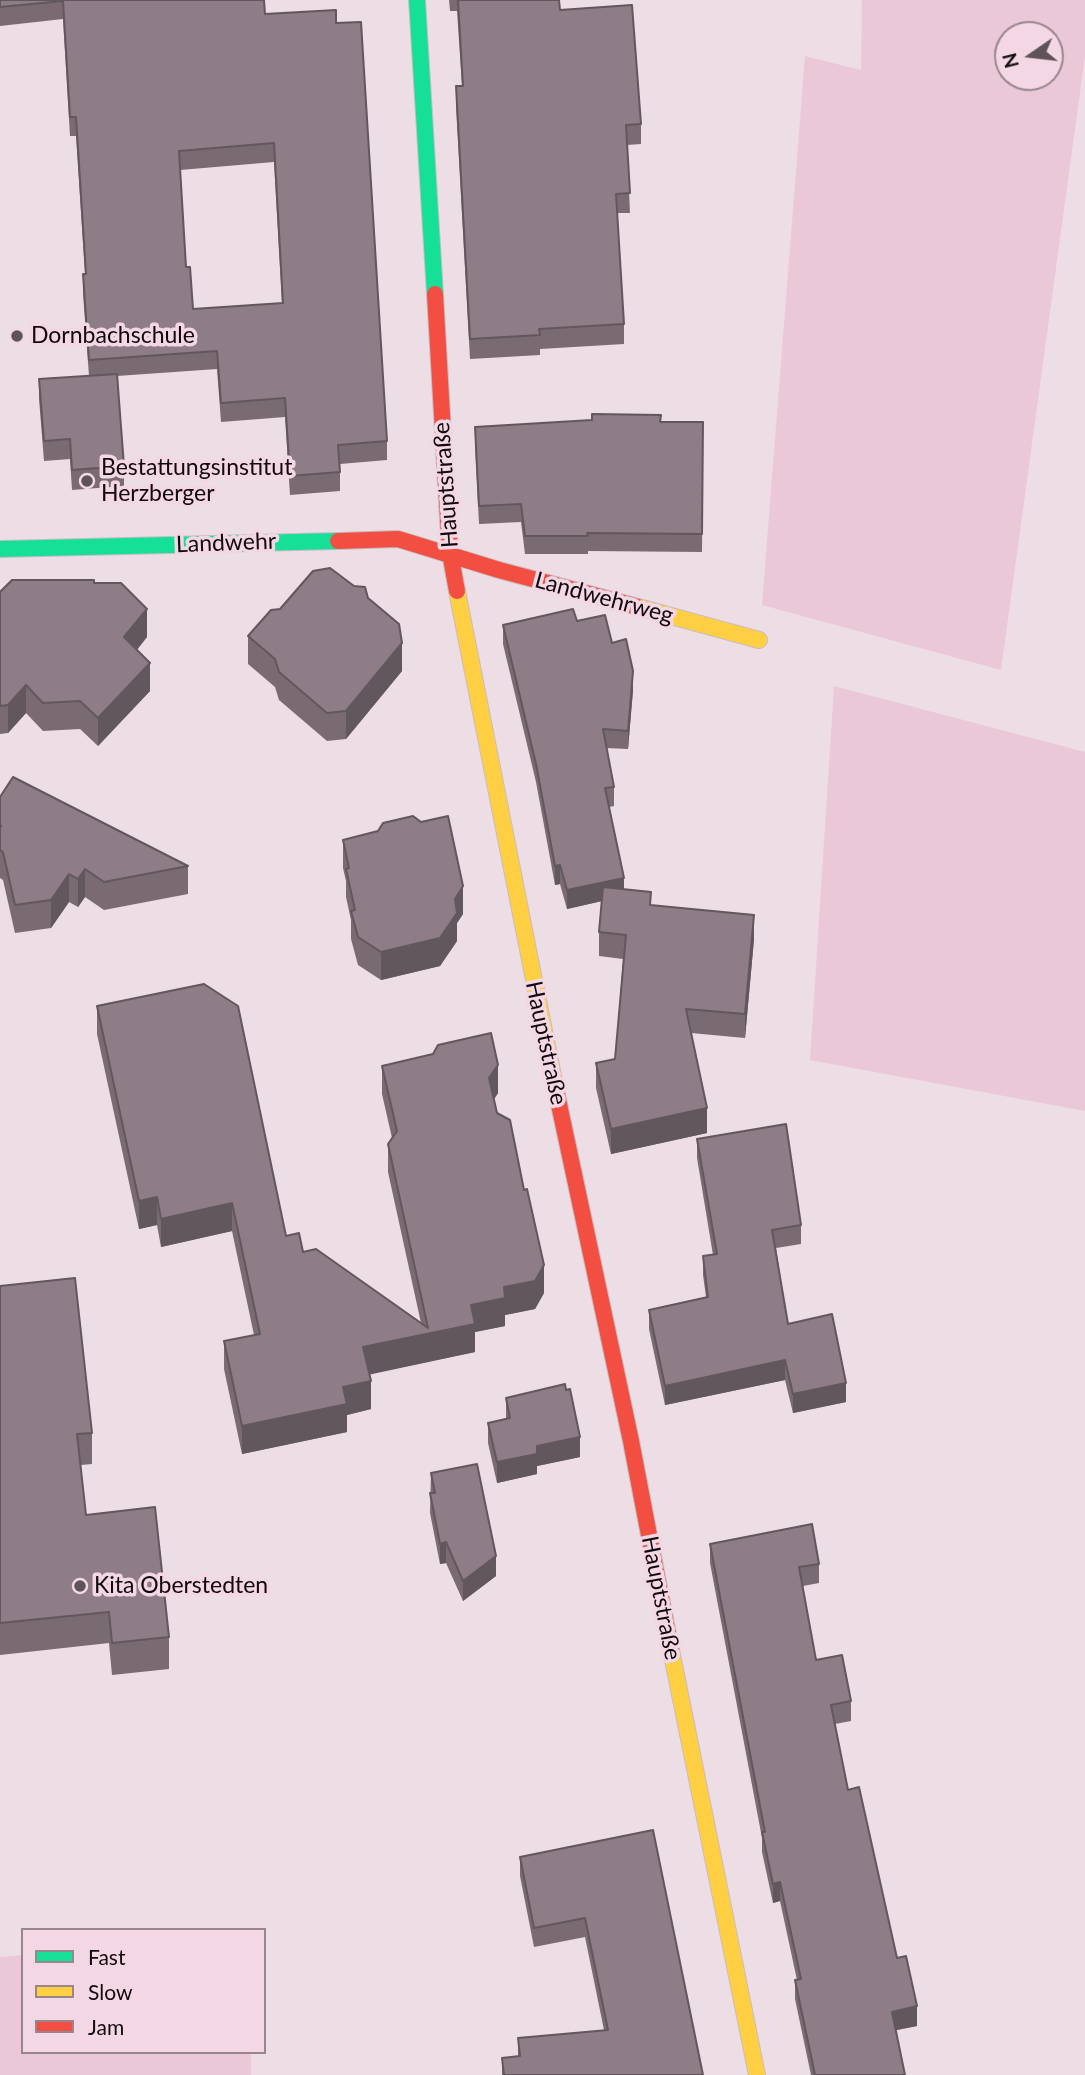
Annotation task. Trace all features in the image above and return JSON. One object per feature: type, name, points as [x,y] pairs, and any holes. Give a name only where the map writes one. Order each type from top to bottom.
[{"type":"street","name":"Hauptstraße","points":[[417,0],[450,553],[537,1002],[631,1441],[757,2075]]},
{"type":"street","name":"Landwehr","points":[[0,549],[398,539],[450,553]]},
{"type":"street","name":"Landwehrweg","points":[[450,553],[499,570],[759,640]]},
{"type":"shaded area","points":[[862,0],[1085,0],[1085,56],[1001,670],[762,605],[805,56],[861,70]]},
{"type":"shaded area","points":[[834,686],[1085,752],[1085,1111],[810,1060]]},
{"type":"shaded area","points":[[21,1955],[21,2054],[251,2054],[251,2075],[0,2075],[0,1957]]},
{"type":"building","points":[[0,0],[264,0],[265,14],[336,10],[336,23],[361,22],[387,441],[338,445],[340,472],[290,476],[285,398],[221,403],[217,351],[89,360],[76,117],[70,117],[63,1],[0,7]],"holes":[[[274,143],[283,303],[193,309],[190,267],[186,267],[179,151]]]},
{"type":"building","points":[[458,0],[559,0],[560,10],[632,5],[641,124],[626,125],[630,193],[616,194],[624,324],[539,329],[540,335],[470,339],[456,86],[463,86]]},
{"type":"building","points":[[117,374],[124,466],[72,470],[70,439],[44,441],[39,379]]},
{"type":"building","points":[[592,414],[661,415],[660,422],[703,422],[702,534],[587,533],[588,536],[525,536],[521,504],[479,506],[475,427],[592,420]]},
{"type":"building","points":[[330,568],[354,586],[365,587],[368,598],[399,624],[402,643],[346,711],[327,713],[279,672],[275,659],[248,636],[271,610],[280,609],[313,571]]},
{"type":"building","points":[[12,580],[94,580],[94,583],[121,583],[147,609],[124,637],[150,663],[98,718],[80,701],[43,703],[26,685],[8,705],[0,706],[0,592]]},
{"type":"building","points":[[573,609],[577,621],[605,615],[612,643],[626,639],[633,671],[628,731],[603,729],[614,787],[605,788],[624,878],[567,890],[560,865],[555,866],[536,764],[503,625]]},
{"type":"building","points":[[13,777],[188,866],[104,882],[85,869],[78,879],[69,874],[51,900],[15,905],[3,852],[0,850],[0,797]]},
{"type":"building","points":[[413,816],[421,822],[448,816],[463,886],[455,899],[457,913],[440,938],[381,952],[358,937],[351,911],[355,910],[343,840],[378,831],[383,823]]},
{"type":"building","points":[[603,887],[651,892],[650,905],[754,915],[745,1014],[686,1009],[707,1108],[611,1129],[596,1063],[615,1059],[626,935],[599,932]]},
{"type":"building","points":[[204,984],[238,1006],[286,1236],[299,1233],[303,1252],[316,1249],[428,1328],[388,1144],[397,1131],[382,1066],[433,1054],[438,1045],[491,1033],[498,1065],[489,1078],[497,1113],[510,1120],[524,1190],[527,1189],[544,1265],[535,1281],[504,1287],[505,1298],[471,1305],[475,1324],[363,1347],[371,1381],[343,1387],[347,1404],[242,1426],[224,1341],[260,1334],[232,1203],[161,1219],[157,1197],[139,1201],[97,1006]]},
{"type":"building","points":[[786,1124],[801,1225],[772,1230],[788,1324],[832,1314],[846,1383],[793,1394],[785,1360],[665,1386],[649,1310],[708,1297],[703,1256],[717,1254],[697,1139]]},
{"type":"building","points":[[75,1278],[92,1433],[77,1434],[86,1515],[155,1507],[169,1637],[112,1643],[109,1612],[0,1623],[0,1286]]},
{"type":"building","points":[[565,1384],[566,1390],[570,1389],[580,1437],[537,1446],[537,1454],[497,1462],[488,1423],[510,1418],[506,1398]]},
{"type":"building","points":[[477,1464],[496,1556],[463,1581],[446,1542],[440,1544],[430,1493],[435,1493],[431,1473]]},
{"type":"building","points":[[812,1524],[819,1564],[799,1567],[816,1660],[842,1655],[851,1701],[831,1705],[848,1790],[859,1787],[897,1958],[906,1956],[917,2006],[892,2012],[905,2075],[815,2075],[795,1980],[801,1979],[780,1882],[773,1884],[762,1832],[765,1832],[710,1544]]},
{"type":"building","points":[[653,1830],[703,2075],[504,2075],[502,2058],[520,2056],[518,2038],[608,2030],[585,1918],[534,1928],[520,1857]]},
{"type":"traffic: fast","points":[[417,0],[435,294]]},
{"type":"traffic: fast","points":[[0,549],[338,541]]},
{"type":"traffic: slow","points":[[457,591],[554,1081]]},
{"type":"traffic: slow","points":[[638,607],[759,640]]},
{"type":"traffic: slow","points":[[671,1650],[757,2075]]},
{"type":"traffic: jam","points":[[435,294],[450,553],[457,591]]},
{"type":"traffic: jam","points":[[338,541],[398,539],[499,570],[638,607]]},
{"type":"traffic: jam","points":[[554,1081],[631,1441],[671,1650]]},
{"type":"place","name":"Dornbachschule","points":[[17,336]]},
{"type":"place","name":"Bestattungsinstitut Herzberger","points":[[87,481]]},
{"type":"place","name":"Kita Oberstedten","points":[[80,1586]]}]
